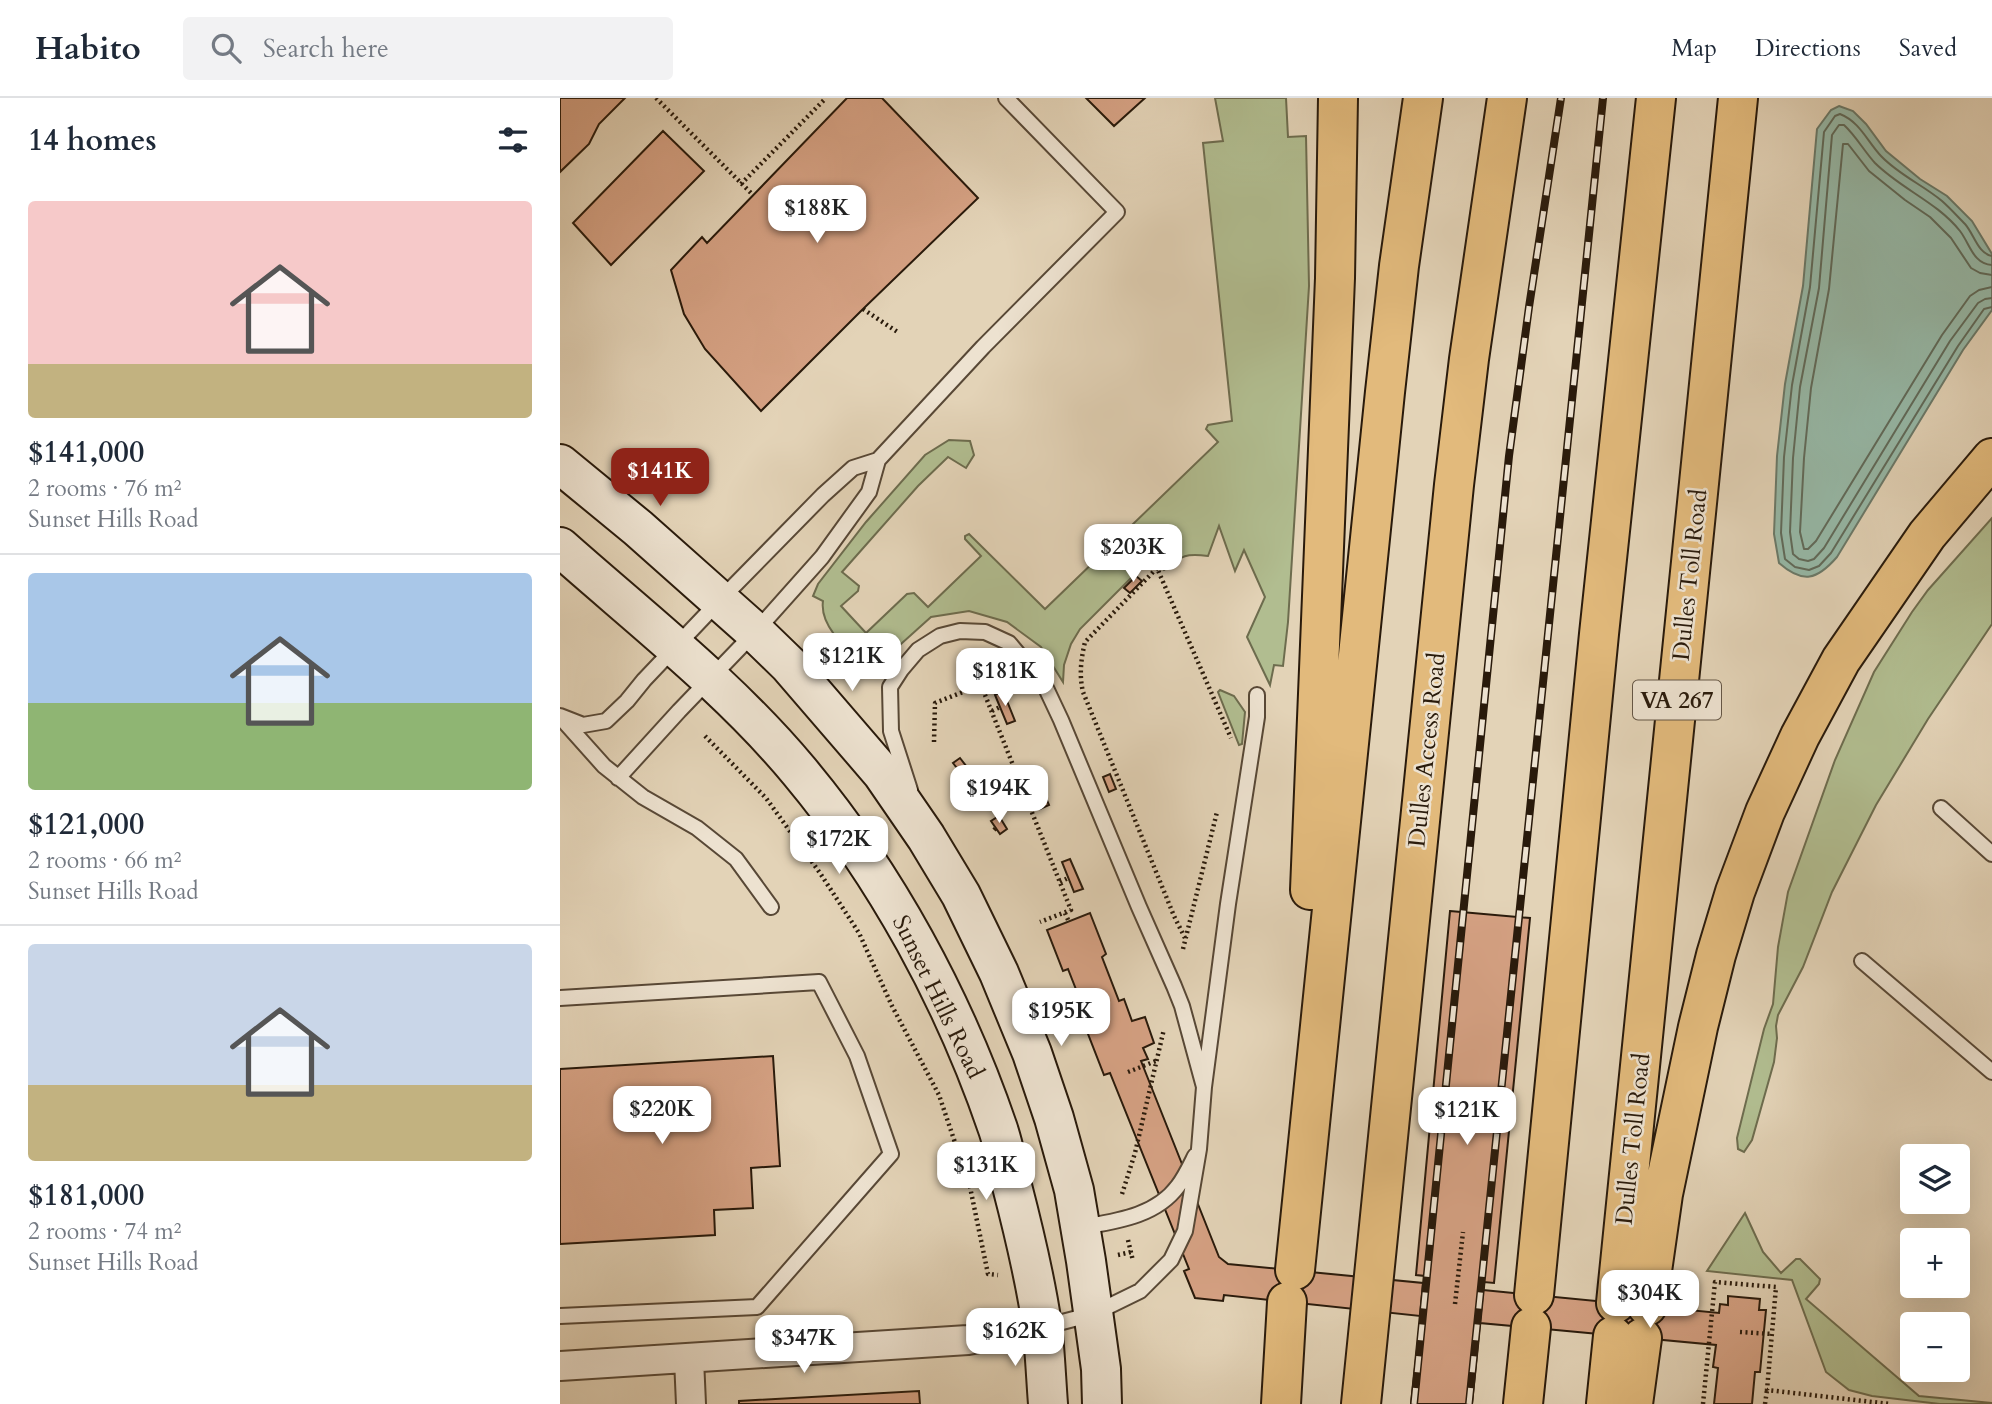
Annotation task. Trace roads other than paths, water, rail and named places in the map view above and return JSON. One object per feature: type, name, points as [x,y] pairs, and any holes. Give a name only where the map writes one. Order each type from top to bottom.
[{"type":"highway","points":[[1291,1286],[1335,278],[1338,98]]},
{"type":"highway","points":[[1281,1404],[1291,1286],[1399,266],[1423,98]]},
{"type":"highway","name":"Dulles Access Road","points":[[1361,1404],[1456,472],[1478,295],[1507,98]]},
{"type":"highway","points":[[1523,1404],[1599,634],[1656,98]]},
{"type":"highway","name":"Dulles Toll Road","points":[[1606,1404],[1630,1321],[1738,98]]},
{"type":"highway","points":[[1633,1404],[1630,1321],[1663,1194],[1716,955],[1735,892],[1765,812],[1800,736],[1841,660],[1927,535],[1992,458]]},
{"type":"main road","points":[[560,464],[638,528],[789,665],[882,773],[926,837],[961,895],[999,972],[1027,1042],[1054,1118],[1074,1190],[1101,1369],[1102,1404]]},
{"type":"main road","name":"Sunset Hills Road","points":[[560,547],[742,709],[799,771],[850,839],[901,916],[938,987],[974,1066],[999,1131],[1032,1270],[1042,1327],[1048,1404]]},
{"type":"street","points":[[560,1366],[968,1340],[1042,1327]]},
{"type":"street","points":[[689,1359],[691,1404]]},
{"type":"lane","points":[[618,778],[822,557],[869,492],[878,460],[983,347],[1117,212],[1006,98]]},
{"type":"lane","points":[[560,716],[583,726],[606,721],[833,486],[853,468],[878,460]]},
{"type":"lane","points":[[926,837],[891,731],[890,687],[918,650],[940,636],[960,631],[985,632],[1010,643],[1045,686],[1182,1006],[1204,1087]]},
{"type":"lane","points":[[1042,1327],[1093,1314],[1140,1291],[1171,1260],[1185,1231],[1199,1149],[1204,1087],[1257,717],[1257,695]]},
{"type":"lane","points":[[560,716],[618,778],[643,797],[697,828],[736,859],[771,907]]},
{"type":"lane","points":[[1941,808],[1992,854]]},
{"type":"lane","points":[[1862,961],[1992,1072]]},
{"type":"lane","points":[[560,998],[819,982],[857,1056],[891,1154],[757,1307],[560,1317]]},
{"type":"lane","points":[[1081,1227],[1126,1220],[1154,1207],[1178,1187],[1199,1149]]},
{"type":"water","points":[[1839,106],[1853,111],[1886,151],[1920,179],[1947,196],[1972,221],[1992,254],[1992,310],[1963,350],[1837,557],[1816,575],[1803,576],[1779,563],[1774,534],[1777,456],[1785,384],[1803,286],[1817,129],[1831,110]]},
{"type":"railway","points":[[1414,1404],[1509,456],[1561,98]]},
{"type":"railway","points":[[1469,1404],[1603,98]]}]
